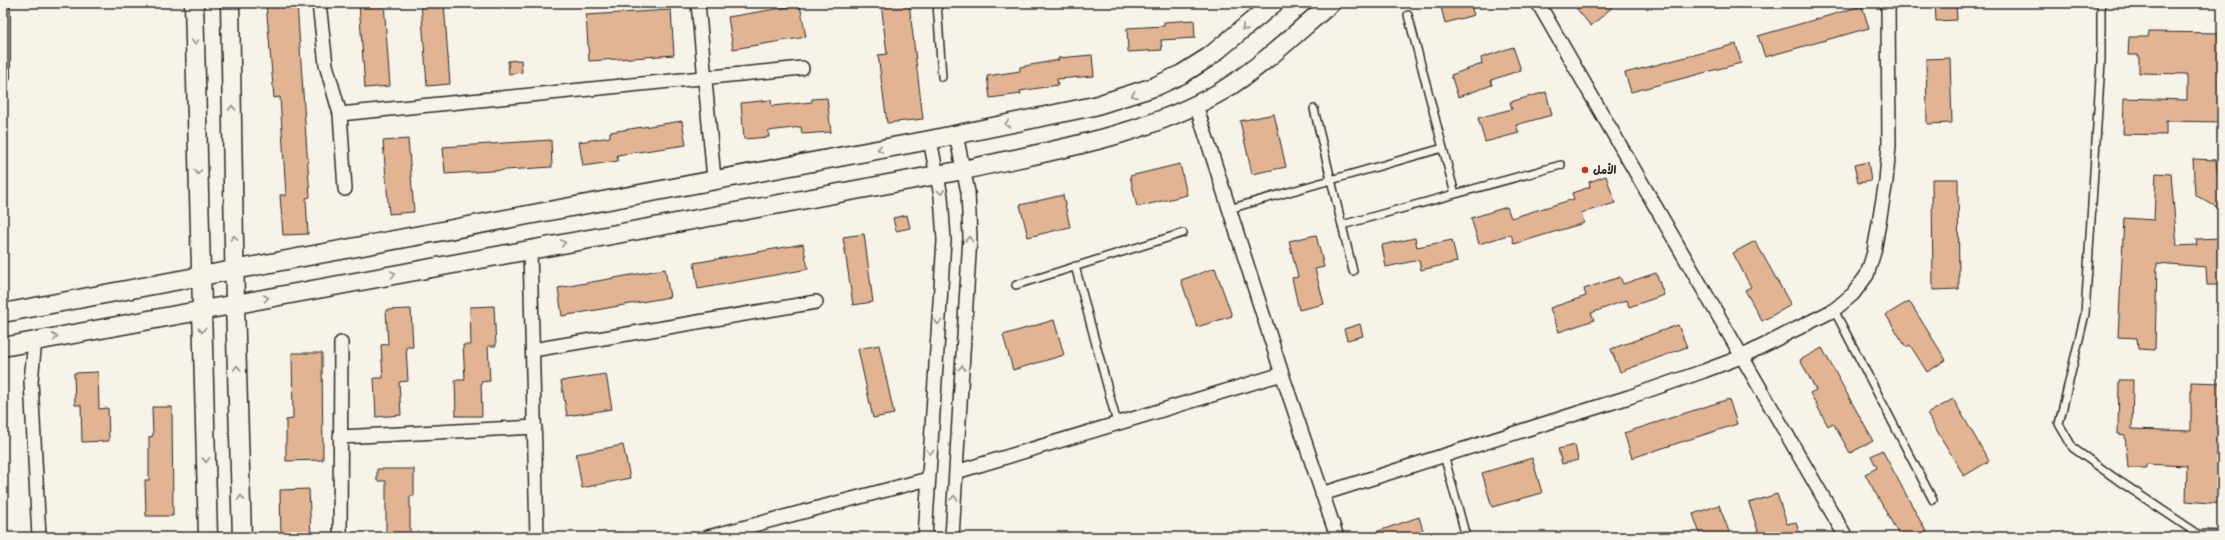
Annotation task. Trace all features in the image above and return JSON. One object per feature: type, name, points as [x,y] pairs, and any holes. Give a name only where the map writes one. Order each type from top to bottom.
[{"type":"main road","points":[[194,3],[208,537]]},
{"type":"main road","points":[[230,3],[234,268],[242,537]]},
{"type":"main road","points":[[3,313],[234,268],[930,140],[1094,106],[1154,88],[1182,74],[1209,57],[1274,3]]},
{"type":"main road","points":[[3,346],[938,175],[1139,129],[1173,116],[1196,105],[1254,68],[1331,3]]},
{"type":"street","points":[[319,3],[326,65],[340,114],[345,189]]},
{"type":"street","points":[[698,3],[714,180]]},
{"type":"street","points":[[1538,3],[1846,537]]},
{"type":"street","points":[[1322,494],[1652,390],[1741,357],[1834,310],[1853,294],[1867,275],[1874,252],[1881,216],[1889,144],[1888,3]]},
{"type":"street","points":[[3,11],[3,77]]},
{"type":"street","points":[[340,114],[802,68]]},
{"type":"street","points":[[1196,105],[1282,374],[1337,537]]},
{"type":"street","points":[[952,537],[970,237],[970,215],[964,170],[956,135]]},
{"type":"street","points":[[925,537],[944,240],[941,196],[930,140]]},
{"type":"street","points":[[530,249],[537,537]]},
{"type":"street","points":[[533,350],[816,302]]},
{"type":"street","points":[[35,340],[32,381],[39,537]]},
{"type":"street","points":[[340,537],[341,343]]},
{"type":"street","points":[[956,472],[1282,374]]},
{"type":"street","points":[[340,436],[534,427]]},
{"type":"street","points":[[708,537],[928,479]]},
{"type":"lane","points":[[937,3],[942,77]]},
{"type":"lane","points":[[2101,3],[2101,62],[2085,314],[2058,424],[2074,448],[2119,481],[2198,534],[2222,535]]},
{"type":"lane","points":[[1408,16],[1455,194]]},
{"type":"lane","points":[[1314,109],[1353,272]]},
{"type":"lane","points":[[1229,209],[1443,148]]},
{"type":"lane","points":[[1342,225],[1561,165]]},
{"type":"lane","points":[[1016,285],[1183,233]]},
{"type":"lane","points":[[1075,266],[1117,423]]},
{"type":"lane","points":[[1834,310],[1933,500]]},
{"type":"lane","points":[[1444,456],[1466,537]]},
{"type":"building","points":[[266,3],[297,3],[310,197],[306,198],[308,234],[283,235],[280,195],[286,195],[280,97],[274,98]]},
{"type":"building","points":[[359,3],[384,3],[390,86],[365,88]]},
{"type":"building","points":[[421,3],[444,3],[450,84],[427,86]]},
{"type":"building","points":[[881,3],[909,3],[923,119],[887,123],[878,55],[887,54]]},
{"type":"building","points":[[1440,3],[1470,3],[1474,15],[1445,23]]},
{"type":"building","points":[[1572,3],[1617,3],[1591,26]]},
{"type":"building","points":[[1935,3],[1956,3],[1957,20],[1936,21]]},
{"type":"building","points":[[800,5],[806,37],[733,49],[728,17]]},
{"type":"building","points":[[1862,6],[1869,28],[1765,57],[1758,36]]},
{"type":"building","points":[[671,10],[674,55],[589,61],[586,15]]},
{"type":"building","points":[[1194,20],[1195,38],[1161,40],[1162,50],[1128,52],[1127,28],[1164,26],[1164,22]]},
{"type":"building","points":[[2149,32],[2222,33],[2222,122],[2166,121],[2166,135],[2123,134],[2124,98],[2187,100],[2187,74],[2139,73],[2139,55],[2128,55],[2129,37],[2148,37]]},
{"type":"building","points":[[1736,44],[1741,63],[1631,92],[1625,73]]},
{"type":"building","points":[[1513,47],[1521,70],[1491,80],[1492,85],[1458,97],[1451,75],[1482,64],[1481,58]]},
{"type":"building","points":[[1092,55],[1094,76],[1057,79],[1058,85],[1020,91],[1021,94],[990,98],[987,76],[1020,71],[1020,67],[1059,60],[1058,58]]},
{"type":"building","points":[[1950,58],[1952,123],[1927,124],[1926,59]]},
{"type":"building","points":[[521,60],[522,72],[509,74],[508,61]]},
{"type":"building","points":[[1546,92],[1552,115],[1516,125],[1519,133],[1485,142],[1478,118],[1512,109],[1510,102]]},
{"type":"building","points":[[827,98],[831,132],[802,134],[801,127],[768,131],[769,137],[744,139],[741,103],[771,100],[772,106],[812,102],[812,99]]},
{"type":"building","points":[[1274,114],[1286,167],[1252,174],[1240,121]]},
{"type":"building","points":[[682,121],[686,145],[617,155],[618,161],[583,166],[579,142],[610,137],[610,132]]},
{"type":"building","points":[[408,139],[414,212],[389,214],[383,141]]},
{"type":"building","points":[[551,140],[552,167],[445,174],[443,147]]},
{"type":"building","points":[[2193,159],[2216,160],[2217,172],[2222,182],[2222,210],[2195,195]]},
{"type":"building","points":[[1868,162],[1871,181],[1858,183],[1854,165]]},
{"type":"building","points":[[1180,164],[1187,195],[1137,207],[1130,176]]},
{"type":"building","points":[[2156,173],[2171,174],[2177,246],[2197,245],[2196,239],[2222,238],[2222,285],[2207,285],[2206,267],[2157,263],[2155,350],[2138,349],[2137,338],[2118,337],[2124,218],[2154,220]]},
{"type":"building","points":[[1606,176],[1615,203],[1581,213],[1584,223],[1514,244],[1511,234],[1479,244],[1471,218],[1507,207],[1511,218],[1574,199],[1572,193],[1590,187],[1589,182]]},
{"type":"building","points":[[1932,179],[1958,179],[1959,289],[1933,290]]},
{"type":"building","points":[[1063,195],[1070,227],[1028,237],[1020,205]]},
{"type":"building","points":[[907,215],[910,228],[896,231],[893,218]]},
{"type":"building","points":[[864,234],[873,302],[853,305],[843,237]]},
{"type":"building","points":[[1316,235],[1324,267],[1315,269],[1324,304],[1299,310],[1292,278],[1298,277],[1289,241]]},
{"type":"building","points":[[1415,238],[1417,247],[1452,240],[1457,262],[1421,270],[1419,260],[1386,267],[1382,245]]},
{"type":"building","points":[[1755,241],[1791,305],[1762,321],[1745,290],[1751,287],[1733,253]]},
{"type":"building","points":[[803,244],[808,269],[698,289],[694,263]]},
{"type":"building","points":[[1215,268],[1232,316],[1197,327],[1181,280]]},
{"type":"building","points":[[665,269],[670,297],[562,316],[558,288]]},
{"type":"building","points":[[1656,273],[1664,295],[1629,307],[1627,300],[1591,313],[1594,320],[1559,332],[1550,308],[1586,296],[1584,289],[1620,277],[1623,284]]},
{"type":"building","points":[[1909,301],[1946,360],[1927,372],[1910,345],[1906,347],[1886,315]]},
{"type":"building","points":[[494,306],[496,346],[488,346],[490,381],[481,382],[482,416],[456,416],[455,380],[465,380],[463,345],[471,345],[470,307]]},
{"type":"building","points":[[411,309],[413,347],[406,347],[408,381],[399,382],[401,415],[376,417],[374,378],[383,378],[381,345],[388,344],[386,310]]},
{"type":"building","points":[[1054,320],[1064,355],[1013,370],[1003,335]]},
{"type":"building","points":[[1360,324],[1363,336],[1347,340],[1344,329]]},
{"type":"building","points":[[1678,325],[1687,347],[1620,372],[1611,349]]},
{"type":"building","points":[[879,345],[894,414],[873,418],[858,349]]},
{"type":"building","points":[[1822,348],[1873,441],[1850,453],[1833,423],[1828,426],[1810,393],[1816,390],[1800,360]]},
{"type":"building","points":[[292,353],[322,353],[323,460],[286,461],[286,420],[293,419]]},
{"type":"building","points":[[98,372],[99,409],[108,408],[109,441],[82,442],[81,405],[75,405],[74,373]]},
{"type":"building","points":[[606,374],[612,409],[567,416],[561,381]]},
{"type":"building","points":[[2119,380],[2133,380],[2132,429],[2191,431],[2191,382],[2222,383],[2222,504],[2186,501],[2187,466],[2146,464],[2146,468],[2128,468],[2125,435],[2118,434]]},
{"type":"building","points":[[1729,399],[1737,424],[1632,458],[1624,433]]},
{"type":"building","points":[[1953,399],[1989,461],[1964,476],[1927,414]]},
{"type":"building","points":[[152,407],[172,407],[173,516],[146,516],[145,480],[149,480],[149,437],[153,436]]},
{"type":"building","points":[[623,445],[630,478],[582,488],[576,454]]},
{"type":"building","points":[[1575,445],[1578,460],[1562,464],[1558,449]]},
{"type":"building","points":[[1882,450],[1929,537],[1900,537],[1865,474],[1877,468],[1871,456]]},
{"type":"building","points":[[1532,458],[1542,493],[1492,507],[1482,473]]},
{"type":"building","points":[[377,469],[414,469],[414,496],[410,496],[410,537],[386,537],[386,481],[377,481]]},
{"type":"building","points":[[309,489],[311,537],[281,537],[280,490]]},
{"type":"building","points":[[1777,494],[1787,524],[1796,522],[1801,537],[1757,537],[1759,534],[1749,503]]},
{"type":"building","points":[[1719,505],[1731,537],[1701,537],[1693,514]]},
{"type":"building","points":[[1419,517],[1425,537],[1367,537],[1367,535]]},
{"type":"place","name":"الأمل","points":[[1585,170]]}]
